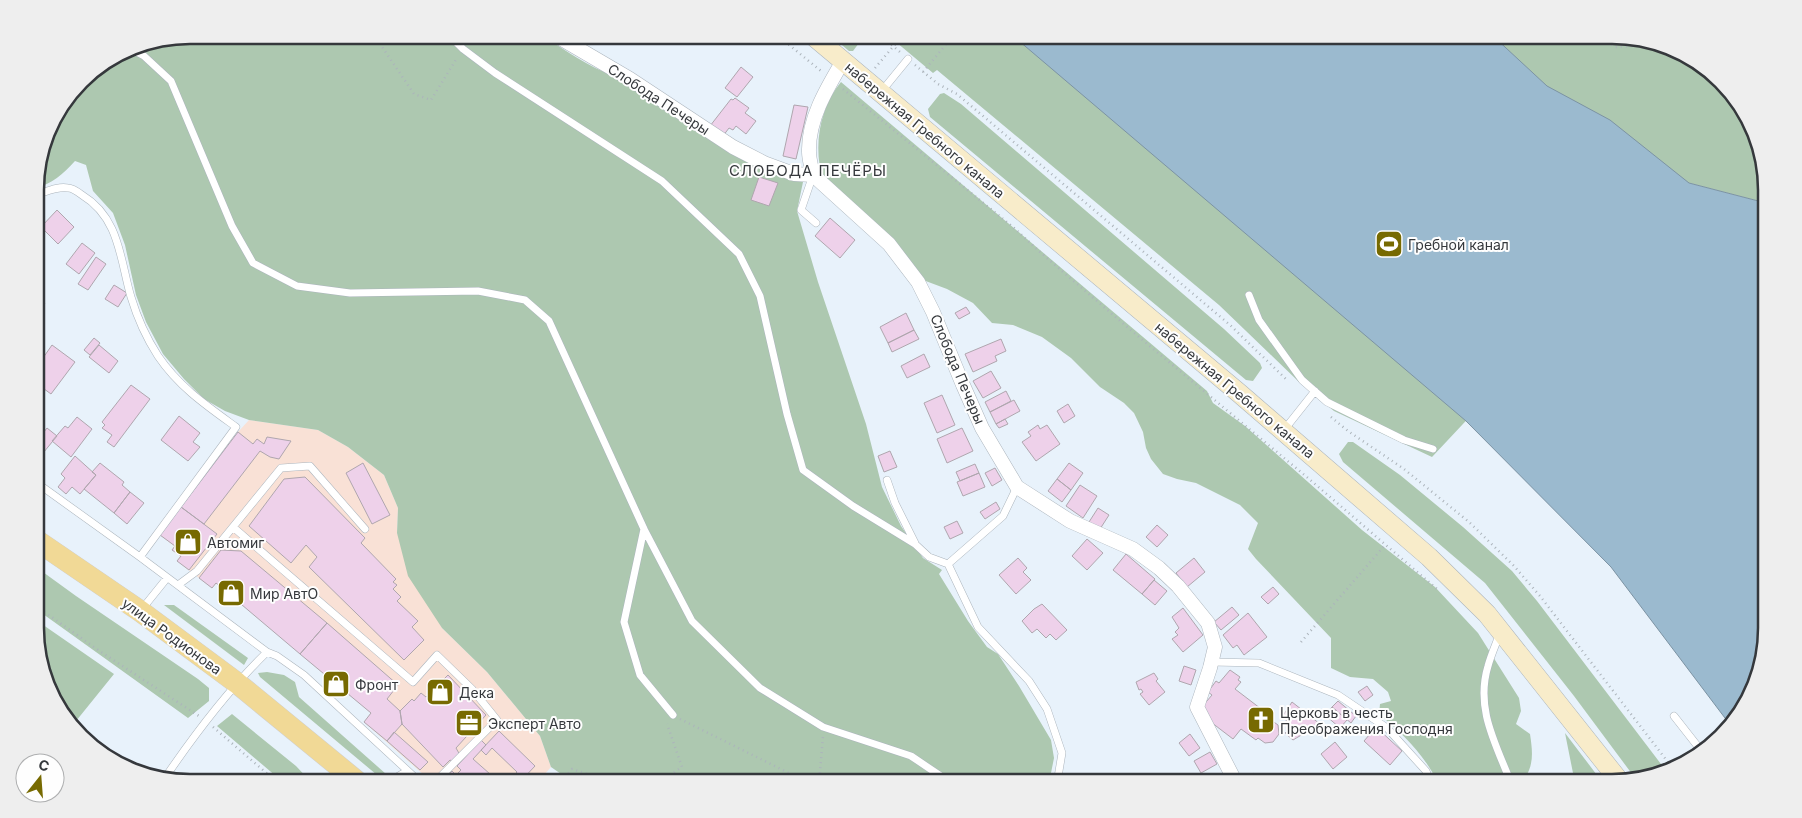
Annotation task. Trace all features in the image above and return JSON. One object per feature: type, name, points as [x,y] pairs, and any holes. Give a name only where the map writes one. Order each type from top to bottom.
[{"type":"main road","name":"улица Родионова","points":[[44,546],[140,612],[237,683],[347,774]]},
{"type":"main road","name":"улица Родионова","points":[[304,737],[336,774]]},
{"type":"street","name":"Слобода Печеры","points":[[570,44],[630,79],[733,147],[764,163],[794,174],[813,175],[889,244],[918,282],[933,312],[982,428],[1017,487],[1070,521],[1134,550],[1159,568],[1178,586],[1208,623],[1215,647],[1197,707],[1231,774]]},
{"type":"street","name":"набережная Гребного канала","points":[[823,44],[1283,431],[1429,557],[1487,614],[1614,774]]},
{"type":"street","points":[[813,175],[808,153],[812,128],[826,90],[843,61]]},
{"type":"lane","points":[[459,44],[495,73],[662,181],[739,254],[760,296],[787,414],[803,470],[853,506],[915,544],[929,557],[948,564],[978,627],[1029,681],[1047,710],[1062,753],[1058,774]]},
{"type":"lane","points":[[139,53],[171,81],[232,226],[253,263],[297,286],[350,293],[478,291],[525,300],[549,321],[644,529],[692,621],[760,688],[823,727],[911,756],[938,774]]},
{"type":"lane","points":[[881,92],[908,59]]},
{"type":"lane","points":[[813,175],[801,210],[816,223]]},
{"type":"lane","points":[[44,192],[58,188],[70,188],[90,200],[106,218],[120,248],[131,298],[158,356],[178,381],[197,399],[236,427],[140,557]]},
{"type":"lane","points":[[1249,295],[1259,320],[1302,380],[1327,402],[1404,440],[1433,449]]},
{"type":"lane","points":[[1283,431],[1315,391]]},
{"type":"lane","points":[[178,585],[194,575],[281,468],[310,466],[366,529]]},
{"type":"lane","points":[[887,480],[895,503],[915,544]]},
{"type":"lane","points":[[44,487],[267,652],[278,656],[304,675],[410,774]]},
{"type":"lane","points":[[948,564],[1003,516],[1017,487]]},
{"type":"lane","points":[[233,527],[413,682],[437,655],[472,689],[497,720],[443,774]]},
{"type":"lane","points":[[644,529],[624,622],[640,675],[673,715]]},
{"type":"lane","points":[[140,612],[167,578]]},
{"type":"lane","points":[[1501,631],[1487,667],[1483,696],[1485,716],[1508,774]]},
{"type":"lane","points":[[169,772],[237,683],[267,652]]},
{"type":"lane","points":[[1212,662],[1259,663],[1338,695],[1387,728],[1427,774]]},
{"type":"lane","points":[[1674,716],[1698,746]]},
{"type":"lane","points":[[402,774],[407,771]]},
{"type":"path","points":[[380,44],[414,94],[431,100],[464,49]]},
{"type":"path","points":[[788,44],[1013,227],[1119,320],[1308,478],[1442,594]]},
{"type":"path","points":[[890,44],[938,84],[957,94],[972,106],[1230,325],[1289,381]]},
{"type":"path","points":[[923,72],[946,44]]},
{"type":"path","points":[[1611,44],[1615,47],[1636,46]]},
{"type":"path","points":[[1309,399],[1348,431],[1418,481],[1468,522],[1514,566],[1540,596],[1668,762]]},
{"type":"path","points":[[1301,642],[1385,545]]},
{"type":"path","points":[[44,612],[206,722],[268,774]]},
{"type":"path","points":[[671,774],[682,767],[666,721],[673,715],[791,774]]},
{"type":"path","points":[[820,774],[823,727]]},
{"type":"path","points":[[569,774],[572,769],[587,774]]},
{"type":"shaded area","points":[[249,420],[318,430],[348,447],[384,475],[398,508],[397,533],[442,628],[487,672],[540,736],[551,767],[545,774],[423,774],[364,722],[371,713],[217,583],[212,588],[177,561],[180,556],[172,550],[174,546],[160,535]]},
{"type":"green space","points":[[190,44],[556,44],[595,68],[615,76],[785,177],[803,182],[797,211],[818,282],[866,424],[882,487],[901,526],[923,558],[942,570],[939,574],[968,621],[987,647],[998,654],[1051,740],[1054,758],[1051,774],[561,774],[551,767],[540,736],[487,672],[442,628],[408,576],[397,533],[398,508],[384,475],[348,447],[318,430],[249,420],[225,411],[204,399],[163,354],[146,322],[136,295],[125,245],[113,213],[93,191],[86,165],[75,161],[57,178],[44,185],[47,161],[59,125],[74,101],[94,80],[117,63],[134,55],[171,45]]},
{"type":"green space","points":[[841,44],[858,44],[853,51],[849,51]]},
{"type":"green space","name":"Гребной канал","points":[[898,44],[1631,45],[1668,55],[1685,63],[1701,74],[1728,101],[1739,117],[1753,152],[1757,171],[1758,201],[1689,183],[1432,457],[1334,411],[1299,382],[1219,305],[937,70],[933,73]]},
{"type":"green space","points":[[841,82],[1207,391],[1213,403],[1245,426],[1362,530],[1435,587],[1478,633],[1519,698],[1521,711],[1516,724],[1530,734],[1532,754],[1528,774],[1433,774],[1412,745],[1379,714],[1380,704],[1391,701],[1388,692],[1373,679],[1350,677],[1331,668],[1331,638],[1248,549],[1258,523],[1240,505],[1196,483],[1163,474],[1151,459],[1146,448],[1143,432],[1134,413],[1124,403],[1100,387],[1071,358],[1042,337],[1013,325],[992,323],[973,303],[947,289],[923,280],[823,180],[818,142],[823,116],[834,92]]},
{"type":"green space","points":[[944,93],[961,104],[1224,329],[1260,363],[1262,368],[1253,381],[1246,380],[930,117],[928,109],[940,94]]},
{"type":"green space","points":[[1348,442],[1353,442],[1400,475],[1463,527],[1512,571],[1662,765],[1631,773],[1574,696],[1485,583],[1343,462],[1339,454]]},
{"type":"green space","points":[[44,573],[209,688],[209,701],[188,718],[44,615]]},
{"type":"green space","points":[[164,605],[174,605],[248,658],[244,665]]},
{"type":"green space","points":[[44,626],[114,674],[77,720],[63,701],[55,684],[45,647]]},
{"type":"green space","points":[[267,672],[284,675],[295,682],[299,697],[386,774],[376,774],[260,677],[258,673]]},
{"type":"green space","points":[[232,714],[304,774],[273,774],[217,726]]},
{"type":"green space","points":[[1565,733],[1596,774],[1573,774]]},
{"type":"water","name":"Гребной канал","points":[[1023,44],[1502,44],[1547,86],[1610,120],[1689,183],[1758,201],[1757,647],[1747,684],[1739,701],[1726,719],[1611,567],[1466,421]]},
{"type":"building","points":[[741,67],[753,77],[737,97],[725,88]]},
{"type":"building","points":[[735,98],[749,108],[745,113],[756,121],[746,134],[736,126],[733,130],[729,128],[723,136],[710,126],[731,99]]},
{"type":"building","points":[[794,105],[808,107],[796,159],[783,156]]},
{"type":"building","points":[[759,177],[778,183],[769,206],[751,200]]},
{"type":"building","points":[[57,210],[74,227],[58,244],[44,230],[44,224]]},
{"type":"building","points":[[830,218],[855,240],[840,258],[815,236]]},
{"type":"building","points":[[82,243],[95,253],[79,274],[66,264]]},
{"type":"building","points":[[96,257],[106,264],[88,290],[78,284]]},
{"type":"building","points":[[114,285],[127,293],[118,307],[105,299]]},
{"type":"building","points":[[966,307],[970,313],[959,319],[955,313]]},
{"type":"building","points":[[906,313],[914,330],[888,343],[880,327]]},
{"type":"building","points":[[914,330],[919,339],[892,352],[888,343]]},
{"type":"building","points":[[94,338],[100,343],[90,355],[84,350]]},
{"type":"building","points":[[1001,339],[1006,351],[995,356],[997,361],[973,372],[965,354]]},
{"type":"building","points":[[52,345],[75,362],[51,394],[44,389],[44,356]]},
{"type":"building","points":[[99,345],[118,361],[109,373],[89,357]]},
{"type":"building","points":[[924,354],[930,367],[907,378],[901,366]]},
{"type":"building","points":[[991,371],[1001,388],[983,398],[973,381]]},
{"type":"building","points":[[131,385],[150,399],[114,447],[107,442],[112,435],[102,428],[105,425],[102,422]]},
{"type":"building","points":[[1006,391],[1011,401],[990,412],[985,402]]},
{"type":"building","points":[[942,395],[955,425],[937,433],[924,403]]},
{"type":"building","points":[[1014,400],[1020,411],[996,424],[990,412]]},
{"type":"building","points":[[1068,404],[1075,416],[1064,423],[1057,411]]},
{"type":"building","points":[[179,416],[200,433],[193,442],[200,447],[188,461],[161,440]]},
{"type":"building","points":[[77,417],[92,429],[71,457],[52,441],[65,426],[68,428]]},
{"type":"building","points":[[1005,419],[1008,424],[999,428],[996,424]]},
{"type":"building","points":[[1038,425],[1040,429],[1047,425],[1060,444],[1036,461],[1022,442],[1031,436],[1028,432]]},
{"type":"building","points":[[47,428],[57,436],[44,452],[44,432]]},
{"type":"building","points":[[962,428],[973,451],[947,463],[937,439]]},
{"type":"building","points":[[238,432],[253,444],[257,439],[264,444],[267,437],[291,441],[279,459],[270,457],[260,451],[204,524],[181,507]]},
{"type":"building","points":[[890,451],[897,467],[884,472],[878,456]]},
{"type":"building","points":[[75,456],[96,475],[80,494],[72,487],[66,494],[58,487],[65,478],[61,474]]},
{"type":"building","points":[[100,463],[124,482],[122,485],[130,492],[114,513],[84,489],[96,475],[92,472]]},
{"type":"building","points":[[363,463],[390,515],[372,524],[346,473]]},
{"type":"building","points":[[1069,463],[1083,473],[1071,490],[1057,479]]},
{"type":"building","points":[[975,464],[979,473],[960,481],[956,472]]},
{"type":"building","points":[[995,468],[1002,480],[992,486],[985,473]]},
{"type":"building","points":[[979,473],[985,487],[963,496],[957,482]]},
{"type":"building","points":[[305,477],[365,538],[361,543],[396,579],[393,582],[397,585],[393,589],[401,597],[397,601],[418,621],[412,627],[424,640],[404,660],[309,567],[317,557],[306,545],[291,563],[249,526],[284,479]]},
{"type":"building","points":[[1057,479],[1071,490],[1062,502],[1048,491]]},
{"type":"building","points":[[1080,485],[1097,496],[1083,518],[1066,506]]},
{"type":"building","points":[[130,492],[144,503],[127,524],[114,513]]},
{"type":"building","points":[[996,502],[1000,509],[985,519],[980,512]]},
{"type":"building","points":[[181,507],[217,534],[189,570],[177,561],[181,556],[172,550],[175,546],[160,535]]},
{"type":"building","points":[[1098,508],[1109,515],[1100,529],[1089,522]]},
{"type":"building","points":[[957,521],[963,533],[950,539],[944,527]]},
{"type":"building","points":[[1157,525],[1168,535],[1157,547],[1146,537]]},
{"type":"building","points":[[1087,539],[1103,553],[1087,570],[1072,556]]},
{"type":"building","points":[[221,550],[241,551],[327,623],[300,654],[216,583],[212,588],[199,578]]},
{"type":"building","points":[[1126,554],[1155,579],[1142,594],[1113,570]]},
{"type":"building","points":[[1018,558],[1027,568],[1023,572],[1031,580],[1016,594],[999,575]]},
{"type":"building","points":[[1194,558],[1205,572],[1187,587],[1176,573]]},
{"type":"building","points":[[1154,580],[1167,591],[1155,605],[1142,594]]},
{"type":"building","points":[[1273,587],[1279,594],[1268,604],[1261,597]]},
{"type":"building","points":[[1042,604],[1067,630],[1056,640],[1050,634],[1046,638],[1037,629],[1032,633],[1022,621]]},
{"type":"building","points":[[1232,607],[1239,615],[1221,630],[1214,622]]},
{"type":"building","points":[[1183,608],[1203,635],[1183,652],[1172,639],[1178,635],[1175,632],[1179,628],[1172,617]]},
{"type":"building","points":[[1248,613],[1267,637],[1244,655],[1237,645],[1233,648],[1223,635]]},
{"type":"building","points":[[327,623],[398,685],[387,699],[400,711],[402,724],[387,741],[364,722],[371,713],[300,654]]},
{"type":"building","points":[[1184,666],[1196,670],[1191,685],[1179,681]]},
{"type":"building","points":[[1230,670],[1240,677],[1238,680],[1241,682],[1235,689],[1273,718],[1271,720],[1278,725],[1279,734],[1273,742],[1265,743],[1258,738],[1256,740],[1241,729],[1233,739],[1203,716],[1201,708],[1212,695],[1208,692],[1216,681],[1219,683]]},
{"type":"building","points":[[1154,673],[1158,679],[1156,681],[1165,692],[1149,705],[1140,694],[1143,692],[1141,689],[1139,690],[1136,682]]},
{"type":"building","points":[[448,675],[486,715],[456,748],[460,755],[452,761],[450,760],[443,767],[402,724],[400,711],[412,699],[414,701],[421,693],[426,697]]},
{"type":"building","points":[[1367,686],[1373,695],[1365,701],[1358,692]]},
{"type":"building","points":[[1338,701],[1356,716],[1351,723],[1332,707]]},
{"type":"building","points":[[1292,702],[1320,724],[1293,740],[1285,733],[1289,729],[1284,724],[1287,721],[1282,717]]},
{"type":"building","points":[[1332,707],[1347,720],[1340,728],[1325,715]]},
{"type":"building","points":[[1376,727],[1402,751],[1390,765],[1364,741]]},
{"type":"building","points":[[499,731],[535,766],[527,774],[515,774],[517,772],[492,748],[486,755],[481,750]]},
{"type":"building","points":[[394,732],[428,762],[420,770],[387,741]]},
{"type":"building","points":[[1190,734],[1200,748],[1189,756],[1179,743]]},
{"type":"building","points":[[481,740],[486,745],[473,759],[490,774],[457,774],[461,770],[457,766]]},
{"type":"building","points":[[1335,742],[1347,757],[1333,769],[1321,754]]},
{"type":"building","points":[[1210,752],[1217,764],[1201,773],[1194,761]]},
{"type":"place","name":"Гребной канал","points":[[1389,244]]},
{"type":"place","name":"Автомиг","points":[[188,542]]},
{"type":"place","name":"Мир АвтО","points":[[231,593]]},
{"type":"place","name":"Фронт","points":[[336,684]]},
{"type":"place","name":"Дека","points":[[440,692]]},
{"type":"place","name":"Церковь в честь Преображения Господня","points":[[1261,720]]},
{"type":"place","name":"Эксперт Авто","points":[[469,723]]},
{"type":"district","name":"СЛОБОДА ПЕЧЁРЫ","points":[[808,170]]}]
